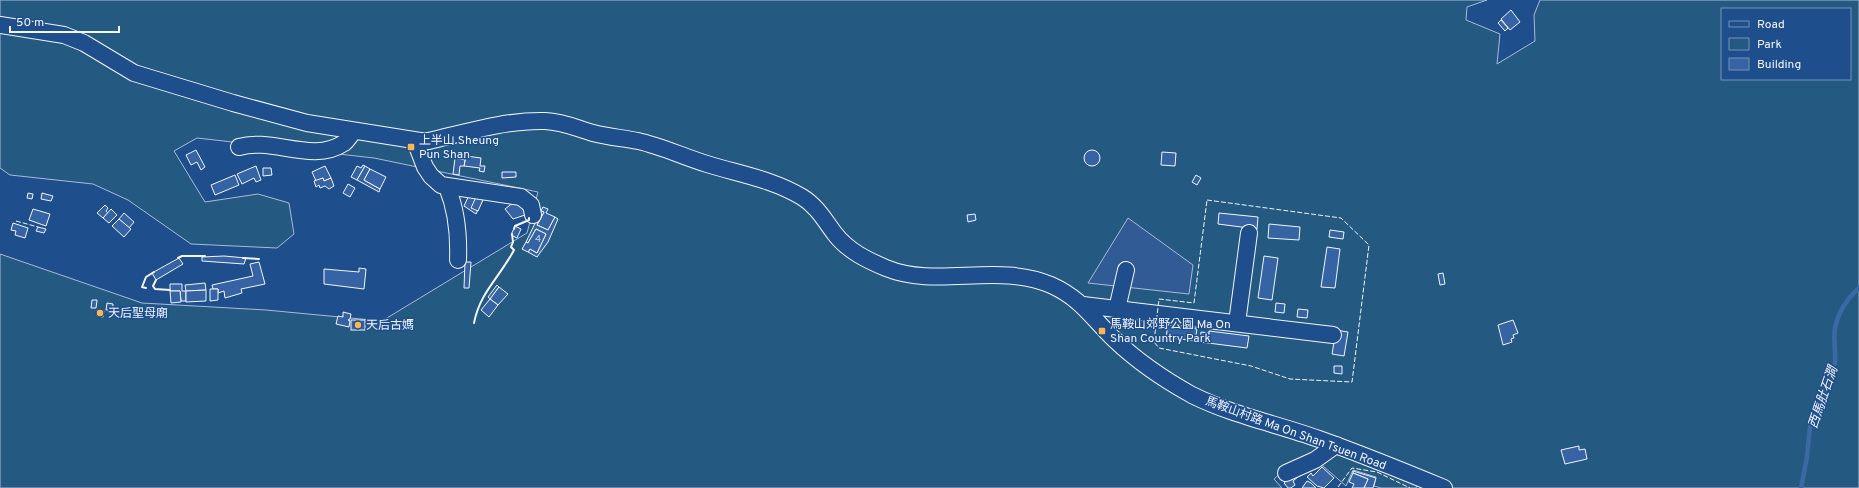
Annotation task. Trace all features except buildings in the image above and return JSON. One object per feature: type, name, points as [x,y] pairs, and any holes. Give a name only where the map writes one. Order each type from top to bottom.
[{"type":"street","name":"馬鞍山村路 Ma On Shan Tsuen Road","points":[[0,25],[64,35],[84,43],[134,73],[307,123],[414,141],[429,140],[512,122],[563,122],[595,134],[650,144],[704,163],[759,178],[782,186],[812,205],[836,236],[854,252],[888,269],[905,274],[921,276],[988,274],[1026,278],[1050,285],[1083,305],[1129,353],[1156,372],[1194,395],[1214,405],[1336,445],[1444,488]]},
{"type":"street","points":[[239,147],[250,145],[316,151],[344,143],[354,131]]},
{"type":"street","points":[[414,141],[429,173],[438,183],[447,187],[521,197],[530,205],[533,215]]},
{"type":"street","points":[[447,187],[456,213],[459,242],[458,260]]},
{"type":"street","points":[[1237,322],[1249,233]]},
{"type":"street","points":[[1118,309],[1126,270]]},
{"type":"street","points":[[1083,305],[1237,322],[1333,335]]},
{"type":"street","points":[[1286,473],[1315,460],[1336,445]]},
{"type":"green space","points":[[0,0],[1487,0],[1467,7],[1466,20],[1500,34],[1497,64],[1535,41],[1534,15],[1540,0],[1859,0],[1859,488],[1425,488],[1417,486],[1416,488],[1381,488],[1374,486],[1376,477],[1353,470],[1346,486],[1323,466],[1297,459],[1274,479],[1282,488],[0,488],[0,254],[142,303],[266,310],[382,321],[527,233],[538,192],[374,158],[197,138],[174,151],[205,202],[258,194],[289,203],[294,234],[277,248],[191,244],[128,200],[93,184],[10,175],[0,168]]},
{"type":"shaded area","points":[[1128,218],[1193,265],[1189,294],[1088,283]]},
{"type":"waterway","name":"西馬肚石澗","points":[[1801,488],[1807,457],[1810,427],[1835,363],[1834,336],[1836,322],[1844,306],[1859,288]]},
{"type":"fence","points":[[1207,200],[1341,218],[1369,245],[1352,382],[1290,379],[1251,366],[1159,348],[1154,342],[1159,299],[1194,303],[1207,200]]},
{"type":"fence","points":[[16,221],[38,227]]},
{"type":"fence","points":[[1338,487],[1352,468],[1377,472],[1410,488]]},
{"type":"wall","points":[[514,229],[515,226],[529,220],[529,218]]},
{"type":"wall","points":[[474,323],[481,302],[514,250],[511,247],[513,242],[512,234]]},
{"type":"wall","points":[[178,258],[182,256],[205,256]]},
{"type":"wall","points":[[243,258],[259,259]]},
{"type":"wall","points":[[146,288],[142,287],[146,277],[154,272]]},
{"type":"wall","points":[[156,280],[153,286],[155,289],[170,290]]},
{"type":"place","name":"上半山 Sheung Pun Shan","points":[[411,147]]},
{"type":"place","name":"天后聖母廟","points":[[100,313]]},
{"type":"place","name":"天后古媽","points":[[358,325]]},
{"type":"place","name":"馬鞍山郊野公園 Ma On Shan Country Park","points":[[1102,331]]}]
